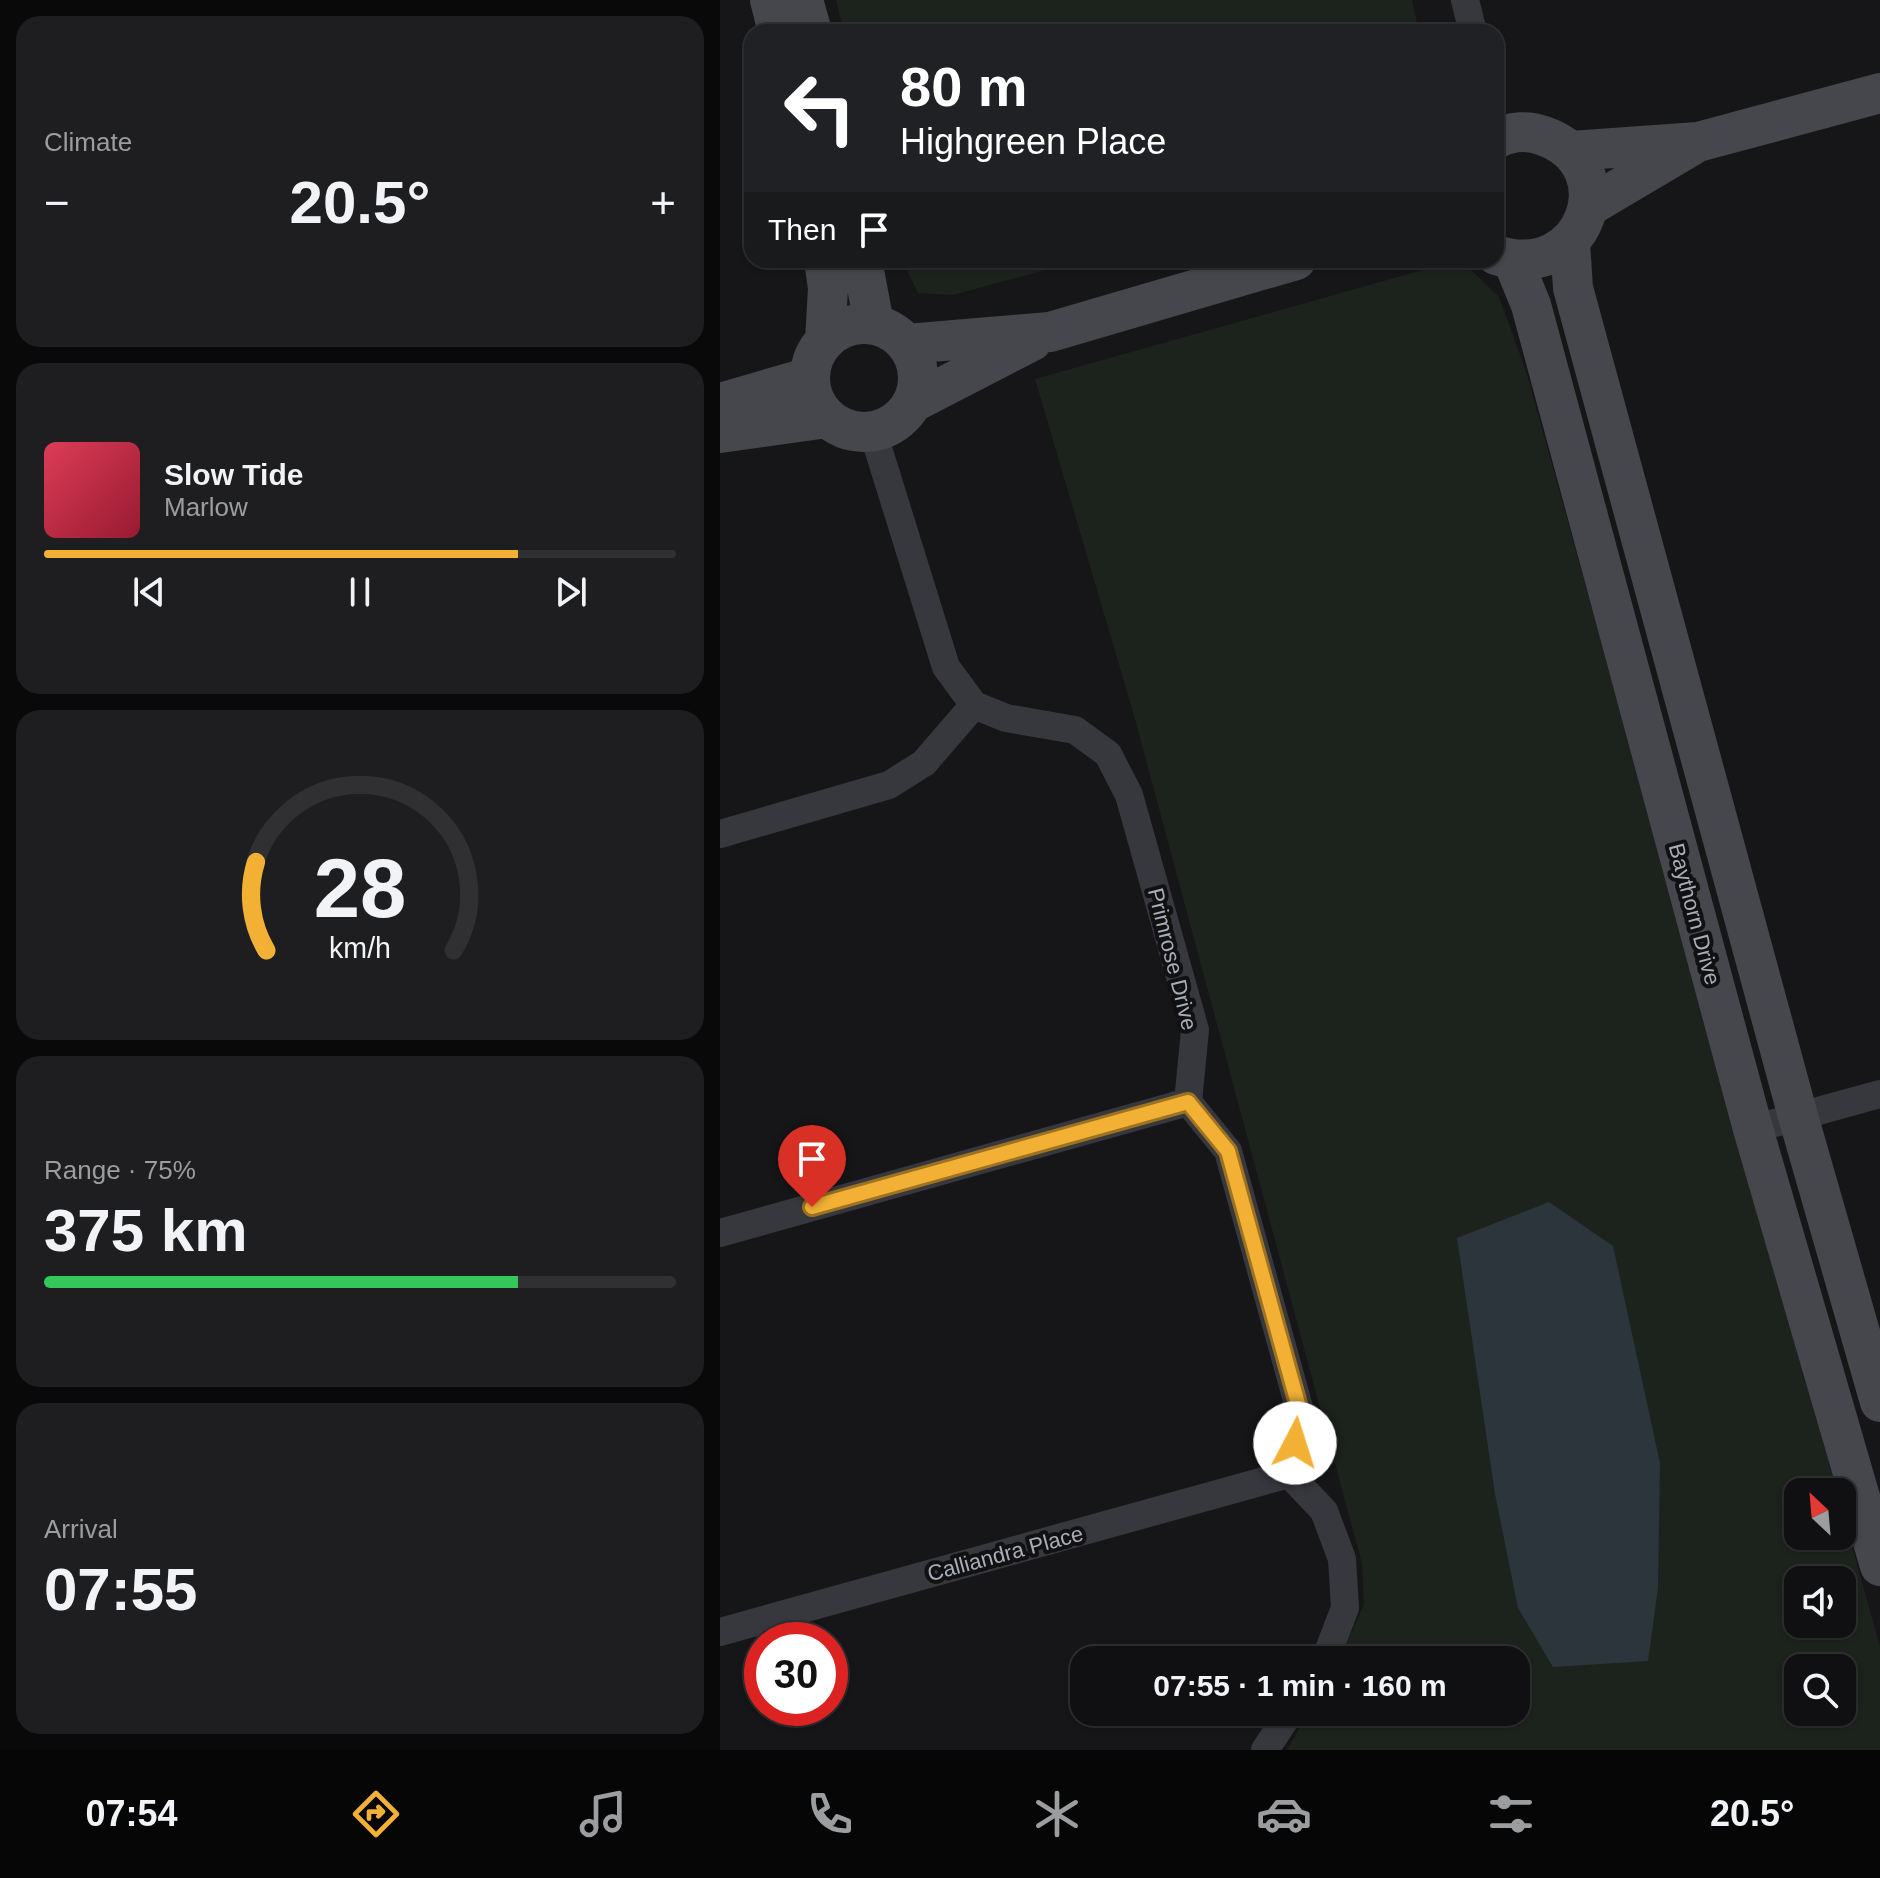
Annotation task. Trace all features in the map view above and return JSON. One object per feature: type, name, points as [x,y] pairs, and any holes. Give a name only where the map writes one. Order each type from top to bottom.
[{"type":"street","points":[[770,0],[776,24]]},
{"type":"street","points":[[803,0],[810,24]]},
{"type":"street","points":[[1465,0],[1471,24]]},
{"type":"street","points":[[1571,151],[1698,142],[1880,93]]},
{"type":"street","points":[[1504,131],[1538,134],[1556,140],[1571,151],[1582,167],[1589,187],[1588,207],[1582,226],[1570,243],[1543,258],[1504,258]]},
{"type":"street","points":[[1588,207],[1698,142]]},
{"type":"street","name":"Baythorn Drive","points":[[1570,243],[1576,301],[1798,1116],[1880,1402]]},
{"type":"street","name":"Baythorn Drive","points":[[1504,258],[1531,305],[1753,1129],[1880,1566]]},
{"type":"street","points":[[825,268],[828,288],[825,341]]},
{"type":"street","points":[[865,268],[890,334],[919,372],[914,402]]},
{"type":"street","points":[[1050,332],[890,334],[856,324],[839,330],[825,341],[814,359],[810,377],[817,406],[827,418],[841,427],[856,432],[873,432],[896,421],[914,402],[1050,332],[1269,268]]},
{"type":"street","points":[[720,403],[810,377]]},
{"type":"street","points":[[720,433],[827,418]]},
{"type":"street","points":[[720,834],[889,785],[924,763],[974,705],[946,667],[873,432]]},
{"type":"street","name":"Primrose Drive","points":[[974,705],[1006,718],[1075,730],[1108,754],[1129,795],[1195,1030],[1188,1102]]},
{"type":"street","points":[[1753,1129],[1880,1094]]},
{"type":"street","points":[[720,1233],[1188,1102],[1228,1151],[1300,1411],[1289,1474],[1324,1511],[1342,1559],[1345,1608],[1330,1646]]},
{"type":"street","name":"Calliandra Place","points":[[720,1632],[1289,1474]]},
{"type":"street","points":[[1265,1750],[1281,1726]]},
{"type":"shaded area","points":[[836,0],[1412,0],[1417,24],[842,24]]},
{"type":"shaded area","points":[[906,268],[1053,268],[953,295],[918,293]]},
{"type":"shaded area","points":[[1430,268],[1469,268],[1499,297],[1526,371],[1833,1478],[1784,1478],[1784,1550],[1853,1550],[1880,1647],[1880,1750],[1287,1750],[1301,1726],[1530,1726],[1530,1646],[1345,1646],[1364,1604],[1362,1564],[1135,719],[1035,379]]},
{"type":"shaded area","points":[[1549,1202],[1613,1246],[1660,1463],[1658,1588],[1648,1661],[1553,1667],[1518,1608],[1495,1494],[1457,1238]]},
{"type":"route","points":[[812,1207],[1188,1102],[1228,1151],[1300,1411],[1295,1443]]}]
